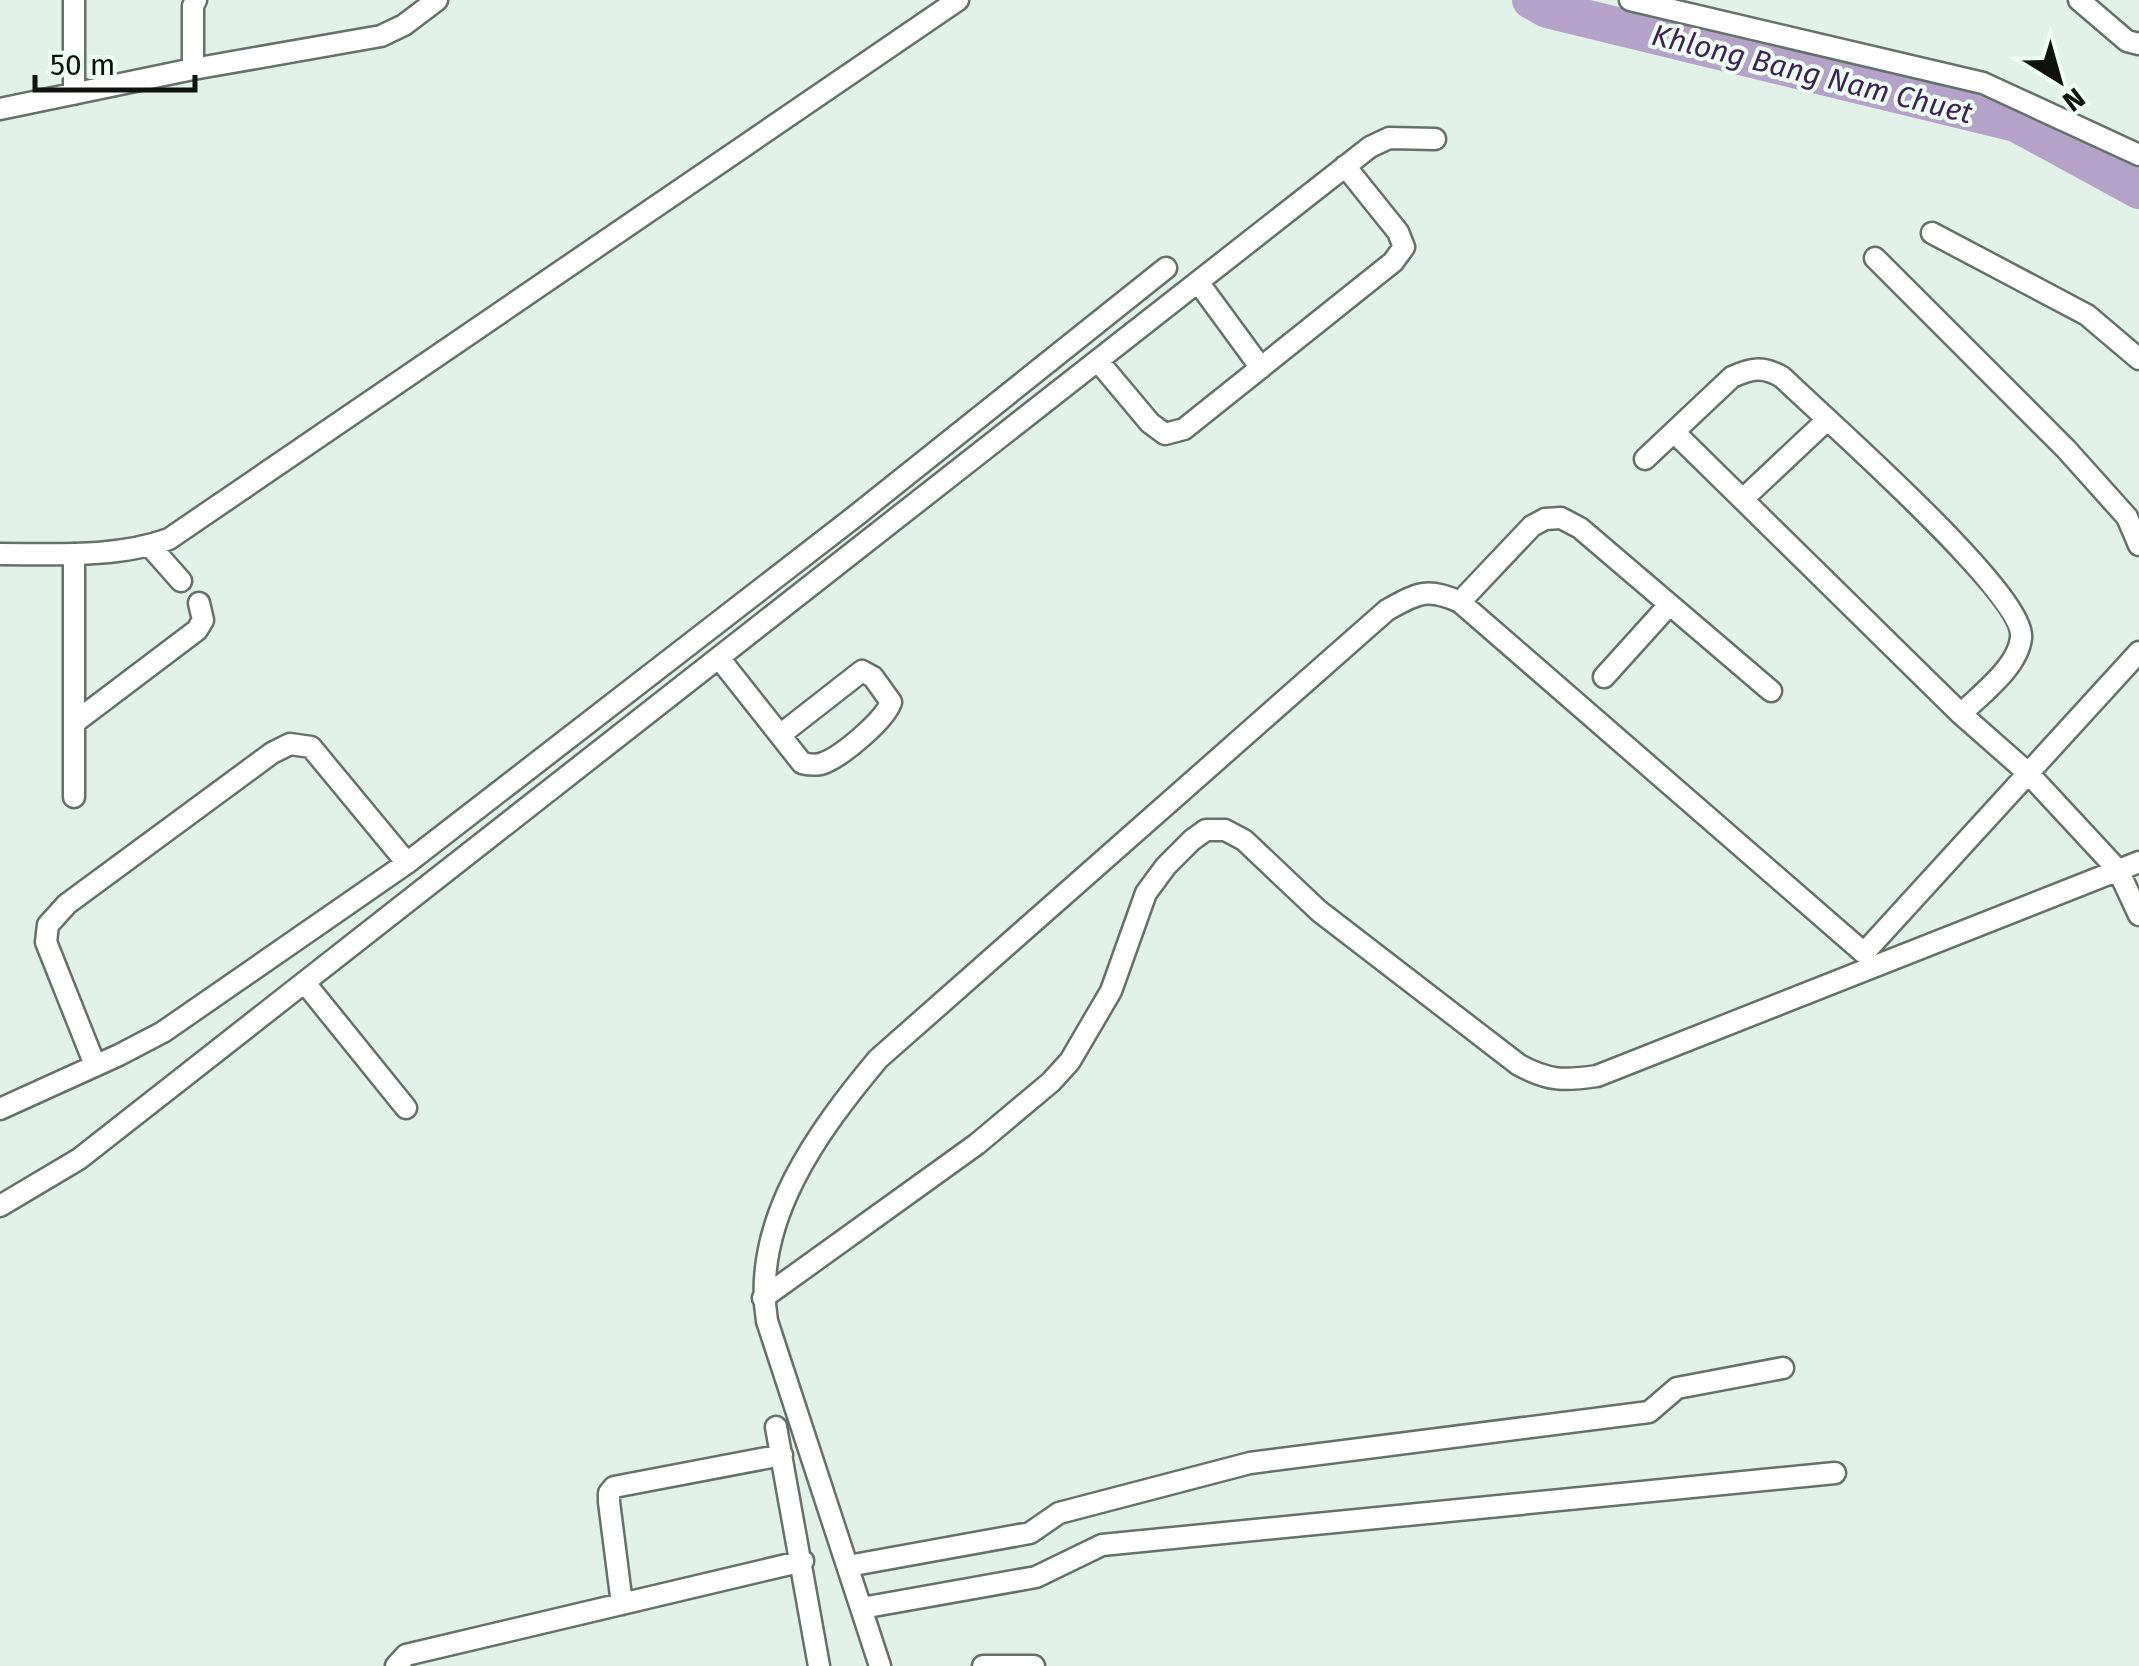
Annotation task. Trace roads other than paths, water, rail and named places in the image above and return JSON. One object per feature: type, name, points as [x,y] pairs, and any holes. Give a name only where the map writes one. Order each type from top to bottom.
[{"type":"street","points":[[74,0],[74,94]]},
{"type":"street","points":[[193,69],[196,0]]},
{"type":"street","points":[[0,109],[193,69],[382,36],[437,0]]},
{"type":"street","points":[[0,554],[74,554],[150,546],[187,529],[958,0]]},
{"type":"street","points":[[1630,0],[1983,83],[2139,155]]},
{"type":"street","points":[[2080,0],[2127,42],[2139,44]]},
{"type":"street","points":[[0,1206],[79,1159],[1370,146],[1389,138],[1436,139]]},
{"type":"street","points":[[1098,361],[1150,423],[1165,434],[1184,430],[1393,262],[1404,247],[1398,232],[1345,166]]},
{"type":"street","points":[[1932,232],[2087,314],[2139,359]]},
{"type":"street","points":[[1876,258],[2066,450],[2127,518],[2139,545]]},
{"type":"street","points":[[0,1109],[163,1032],[407,863],[858,514],[1166,268]]},
{"type":"street","points":[[1198,282],[1261,368]]},
{"type":"street","points":[[1646,460],[1732,377],[1750,369],[1766,368],[1782,377],[1970,558],[2019,620],[2022,636],[2016,656],[1961,714]]},
{"type":"street","points":[[1743,499],[1826,420]]},
{"type":"street","points":[[1674,432],[1961,714],[2028,773],[2118,870],[2139,915]]},
{"type":"street","points":[[1460,602],[1532,526],[1545,519],[1561,518],[1600,544],[1770,690]]},
{"type":"street","points":[[150,546],[181,581]]},
{"type":"street","points":[[74,554],[74,797]]},
{"type":"street","points":[[880,1666],[767,1321],[763,1298],[776,1219],[804,1157],[878,1059],[1387,610],[1412,597],[1437,592],[1460,602],[1866,962]]},
{"type":"street","points":[[74,722],[197,630],[203,620],[198,603]]},
{"type":"street","points":[[1604,677],[1669,606]]},
{"type":"street","points":[[1866,962],[2028,773],[2139,652]]},
{"type":"street","points":[[720,658],[802,763],[815,766],[828,762],[887,715],[891,702],[873,677],[862,672],[780,734]]},
{"type":"street","points":[[96,1065],[46,942],[48,925],[67,904],[272,753],[290,744],[310,747],[407,863]]},
{"type":"street","points":[[763,1298],[977,1144],[1051,1082],[1070,1061],[1110,992],[1146,893],[1166,866],[1206,830],[1225,830],[1244,840],[1345,932],[1519,1065],[1542,1077],[1568,1080],[1597,1076],[1866,962],[2139,862]]},
{"type":"street","points":[[305,983],[406,1108]]},
{"type":"street","points":[[848,1566],[1030,1533],[1059,1513],[1250,1463],[1649,1412],[1677,1388],[1783,1368]]},
{"type":"street","points":[[776,1427],[819,1666]]},
{"type":"street","points":[[622,1604],[609,1502],[614,1487],[782,1455]]},
{"type":"street","points":[[862,1608],[1036,1577],[1102,1545],[1835,1473]]},
{"type":"street","points":[[396,1666],[406,1655],[802,1562]]},
{"type":"street","points":[[983,1666],[1034,1666]]},
{"type":"waterway","name":"Khlong Bang Nam Chuet","points":[[1531,0],[1547,9],[2016,123],[2139,190]]}]
